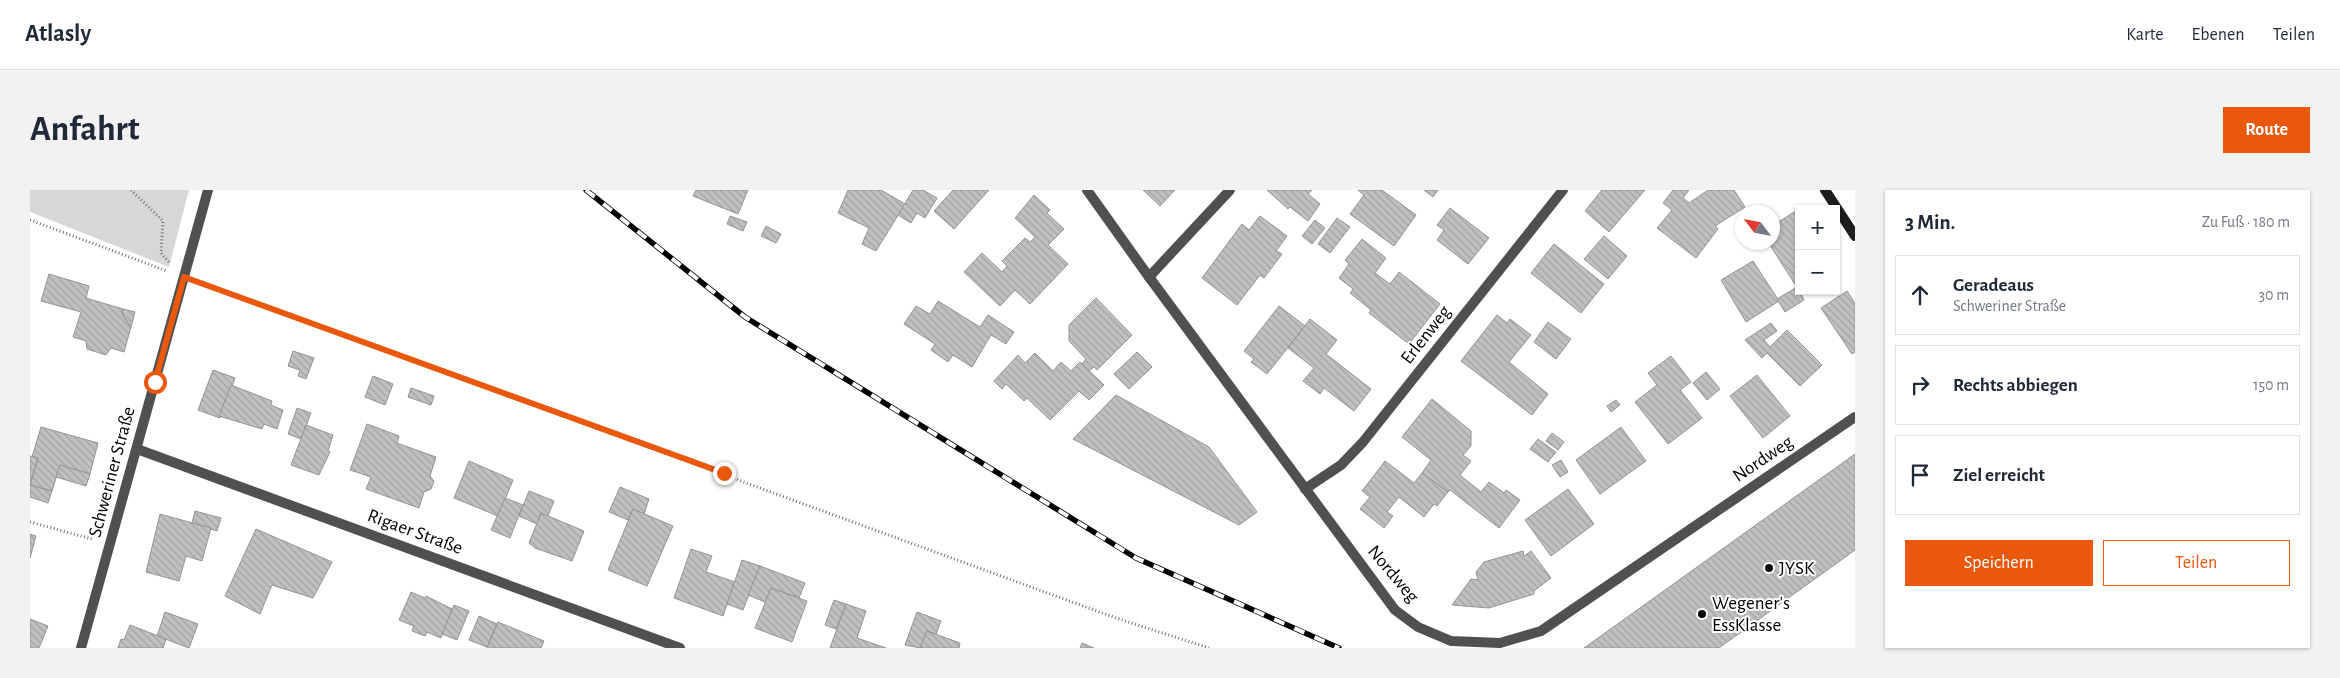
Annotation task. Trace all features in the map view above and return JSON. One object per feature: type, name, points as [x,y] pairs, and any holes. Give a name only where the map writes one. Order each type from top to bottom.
[{"type":"main road","points":[[1825,190],[1855,236]]},
{"type":"street","name":"Schweriner Straße","points":[[81,648],[138,449],[208,190]]},
{"type":"street","name":"Nordweg","points":[[1087,190],[1394,610],[1418,626],[1451,641],[1500,643],[1542,631],[1855,417]]},
{"type":"street","points":[[1149,277],[1230,190]]},
{"type":"street","name":"Erlenweg","points":[[1305,489],[1341,465],[1363,442],[1563,190]]},
{"type":"street","name":"Rigaer Straße","points":[[138,449],[680,648]]},
{"type":"path","points":[[131,190],[162,221],[161,253],[184,277]]},
{"type":"path","points":[[30,220],[1116,618],[1209,648]]},
{"type":"path","points":[[30,522],[111,544]]},
{"type":"shaded area","points":[[30,190],[189,190],[169,267],[30,212]]},
{"type":"building","points":[[696,190],[748,190],[738,214],[693,196]]},
{"type":"building","points":[[848,190],[881,190],[905,204],[876,251],[862,244],[869,228],[838,213]]},
{"type":"building","points":[[913,190],[923,190],[937,198],[925,218],[917,213],[911,223],[898,215]]},
{"type":"building","points":[[953,190],[989,190],[954,229],[934,211]]},
{"type":"building","points":[[1143,190],[1175,190],[1160,206]]},
{"type":"building","points":[[1267,190],[1312,190],[1308,194],[1320,204],[1308,221],[1290,207],[1288,209]]},
{"type":"building","points":[[1358,190],[1382,190],[1416,215],[1394,246],[1350,214],[1364,195]]},
{"type":"building","points":[[1424,190],[1438,190],[1433,197]]},
{"type":"building","points":[[1602,190],[1645,190],[1609,232],[1585,211]]},
{"type":"building","points":[[1673,190],[1689,190],[1683,198],[1689,203],[1708,190],[1734,190],[1744,205],[1735,205],[1735,213],[1715,226],[1718,229],[1696,258],[1657,228],[1672,210],[1663,203]]},
{"type":"building","points":[[1034,195],[1050,210],[1047,213],[1064,229],[1048,245],[1068,264],[1030,304],[1015,290],[1000,306],[964,272],[982,253],[1002,272],[1007,266],[1002,261],[1025,238],[1030,242],[1035,237],[1015,218]]},
{"type":"building","points":[[1450,208],[1489,238],[1468,264],[1437,240],[1444,230],[1437,225]]},
{"type":"building","points":[[1795,212],[1795,284],[1773,250],[1780,250],[1780,221]]},
{"type":"building","points":[[730,216],[747,222],[743,231],[727,224]]},
{"type":"building","points":[[1260,216],[1287,236],[1276,251],[1282,254],[1264,278],[1260,275],[1237,305],[1202,278],[1242,224],[1249,230]]},
{"type":"building","points":[[1337,218],[1350,227],[1330,253],[1318,244]]},
{"type":"building","points":[[1315,220],[1325,228],[1312,244],[1302,236]]},
{"type":"building","points":[[766,226],[781,234],[776,243],[761,236]]},
{"type":"building","points":[[1604,236],[1627,256],[1608,279],[1584,259]]},
{"type":"building","points":[[1362,239],[1386,258],[1375,273],[1390,284],[1399,272],[1440,304],[1409,344],[1369,313],[1371,310],[1350,293],[1353,289],[1339,278],[1349,264],[1345,260]]},
{"type":"building","points":[[1554,244],[1604,284],[1581,313],[1531,273]]},
{"type":"building","points":[[1753,261],[1779,301],[1746,322],[1721,280]]},
{"type":"building","points":[[49,274],[89,286],[86,298],[123,309],[122,314],[131,327],[124,352],[111,348],[106,355],[87,349],[86,341],[73,337],[81,312],[41,301]]},
{"type":"building","points":[[1795,288],[1795,295],[1801,295],[1804,300],[1785,312],[1777,299]]},
{"type":"building","points":[[1847,291],[1855,303],[1855,352],[1852,354],[1821,308]]},
{"type":"building","points":[[1096,298],[1132,335],[1097,370],[1094,367],[1089,371],[1082,364],[1086,359],[1069,341],[1069,325]]},
{"type":"building","points":[[938,301],[980,327],[988,315],[1014,332],[1006,344],[991,335],[972,367],[953,355],[948,362],[931,350],[935,344],[904,324],[916,306],[930,314]]},
{"type":"building","points":[[1279,306],[1305,326],[1267,374],[1251,362],[1254,359],[1244,351]]},
{"type":"building","points":[[123,309],[135,312],[131,327],[122,314]]},
{"type":"building","points":[[1497,315],[1507,323],[1510,319],[1531,335],[1509,362],[1548,394],[1532,415],[1461,361]]},
{"type":"building","points":[[1310,319],[1337,340],[1326,354],[1371,389],[1354,411],[1324,388],[1320,394],[1303,381],[1314,368],[1288,348]]},
{"type":"building","points":[[1548,322],[1571,339],[1556,359],[1534,342]]},
{"type":"building","points":[[1771,323],[1777,331],[1764,340],[1770,347],[1787,330],[1822,365],[1800,386],[1767,353],[1762,358],[1745,340]]},
{"type":"building","points":[[293,351],[314,358],[306,379],[298,376],[300,370],[288,366]]},
{"type":"building","points":[[1137,352],[1152,367],[1129,389],[1114,374]]},
{"type":"building","points":[[1035,353],[1053,371],[1061,362],[1071,371],[1080,362],[1104,385],[1089,400],[1079,391],[1050,420],[1027,398],[1024,401],[1006,384],[1002,389],[994,381],[1018,355],[1025,363]]},
{"type":"building","points":[[1671,356],[1691,382],[1680,390],[1702,418],[1668,444],[1635,402],[1657,385],[1648,373]]},
{"type":"building","points":[[213,370],[235,378],[220,418],[198,410]]},
{"type":"building","points":[[1706,372],[1720,389],[1707,400],[1693,383]]},
{"type":"building","points":[[1757,375],[1790,416],[1763,438],[1730,396]]},
{"type":"building","points":[[373,376],[393,384],[385,405],[365,397]]},
{"type":"building","points":[[231,385],[272,401],[271,405],[283,410],[277,429],[264,424],[262,429],[219,416]]},
{"type":"building","points":[[411,388],[434,396],[431,405],[408,397]]},
{"type":"building","points":[[1116,395],[1209,447],[1257,512],[1239,525],[1073,439]]},
{"type":"building","points":[[1432,399],[1471,431],[1471,446],[1463,455],[1471,461],[1460,475],[1481,492],[1489,482],[1504,493],[1506,490],[1520,500],[1499,528],[1450,490],[1448,492],[1422,473],[1431,460],[1402,437]]},
{"type":"building","points":[[1616,400],[1620,405],[1611,412],[1607,406]]},
{"type":"building","points":[[297,408],[311,413],[301,439],[288,434]]},
{"type":"building","points":[[367,424],[399,436],[397,443],[436,457],[430,476],[434,481],[431,489],[424,492],[419,508],[366,489],[371,477],[350,470]]},
{"type":"building","points":[[306,425],[333,435],[328,451],[330,452],[319,475],[291,465]]},
{"type":"building","points":[[41,427],[98,443],[90,474],[60,465],[52,491],[30,485],[38,458],[32,457]]},
{"type":"building","points":[[1621,427],[1646,461],[1600,494],[1576,460]]},
{"type":"building","points":[[1552,433],[1564,442],[1558,450],[1546,441]]},
{"type":"building","points":[[1538,439],[1556,452],[1548,462],[1530,449]]},
{"type":"building","points":[[1855,454],[1855,550],[1719,648],[1584,648]]},
{"type":"building","points":[[30,456],[38,458],[30,484]]},
{"type":"building","points":[[1561,460],[1568,472],[1560,477],[1552,465]]},
{"type":"building","points":[[469,461],[513,480],[498,516],[454,498]]},
{"type":"building","points":[[1385,461],[1414,483],[1422,473],[1448,492],[1437,506],[1434,504],[1424,517],[1399,497],[1387,512],[1393,516],[1384,528],[1360,509],[1370,497],[1362,491]]},
{"type":"building","points":[[60,465],[90,474],[86,486],[56,477]]},
{"type":"building","points":[[30,485],[52,491],[48,503],[30,497]]},
{"type":"building","points":[[620,487],[649,499],[644,514],[633,509],[628,520],[609,512]]},
{"type":"building","points":[[1568,489],[1594,524],[1551,556],[1525,520]]},
{"type":"building","points":[[529,491],[554,501],[548,516],[541,513],[537,524],[519,516]]},
{"type":"building","points":[[505,498],[523,505],[510,538],[491,530]]},
{"type":"building","points":[[633,509],[673,526],[647,586],[608,570]]},
{"type":"building","points":[[195,511],[221,518],[217,531],[192,523]]},
{"type":"building","points":[[541,513],[584,531],[572,561],[535,548],[529,543]]},
{"type":"building","points":[[160,514],[211,528],[202,561],[186,556],[179,581],[146,572]]},
{"type":"building","points":[[256,529],[332,562],[313,598],[272,585],[260,614],[225,596]]},
{"type":"building","points":[[30,534],[36,536],[30,558]]},
{"type":"building","points":[[691,549],[712,556],[706,572],[735,582],[723,616],[674,598]]},
{"type":"building","points":[[1523,551],[1524,556],[1531,551],[1551,578],[1534,591],[1534,594],[1489,608],[1452,605],[1471,579],[1478,580],[1476,572],[1484,562]]},
{"type":"building","points":[[742,560],[760,566],[743,610],[727,604]]},
{"type":"building","points":[[760,566],[805,583],[799,598],[771,588],[765,602],[748,595]]},
{"type":"building","points":[[771,588],[807,601],[792,642],[755,628]]},
{"type":"building","points":[[411,592],[425,598],[426,596],[452,609],[441,638],[427,632],[425,636],[412,631],[414,626],[399,620]]},
{"type":"building","points":[[834,600],[846,604],[836,629],[825,625]]},
{"type":"building","points":[[846,604],[866,611],[857,638],[886,648],[830,648]]},
{"type":"building","points":[[454,605],[469,611],[457,640],[442,634]]},
{"type":"building","points":[[165,612],[198,624],[189,648],[157,636]]},
{"type":"building","points":[[917,612],[941,621],[936,634],[927,631],[920,648],[905,645]]},
{"type":"building","points":[[479,616],[497,624],[487,647],[469,640]]},
{"type":"building","points":[[30,619],[48,626],[39,648],[30,648]]},
{"type":"building","points":[[498,622],[544,641],[541,648],[487,648]]},
{"type":"building","points":[[130,625],[166,639],[163,648],[118,648],[121,639],[124,640]]},
{"type":"building","points":[[927,631],[960,643],[959,648],[920,648]]},
{"type":"building","points":[[1082,643],[1094,648],[1080,648]]},
{"type":"railway","points":[[586,190],[745,317],[1136,558],[1339,648]]},
{"type":"place","name":"JYSK","points":[[1769,568]]},
{"type":"place","name":"Wegener's EssKlasse","points":[[1702,614]]},
{"type":"route","points":[[155,382],[184,277],[724,473]]}]
